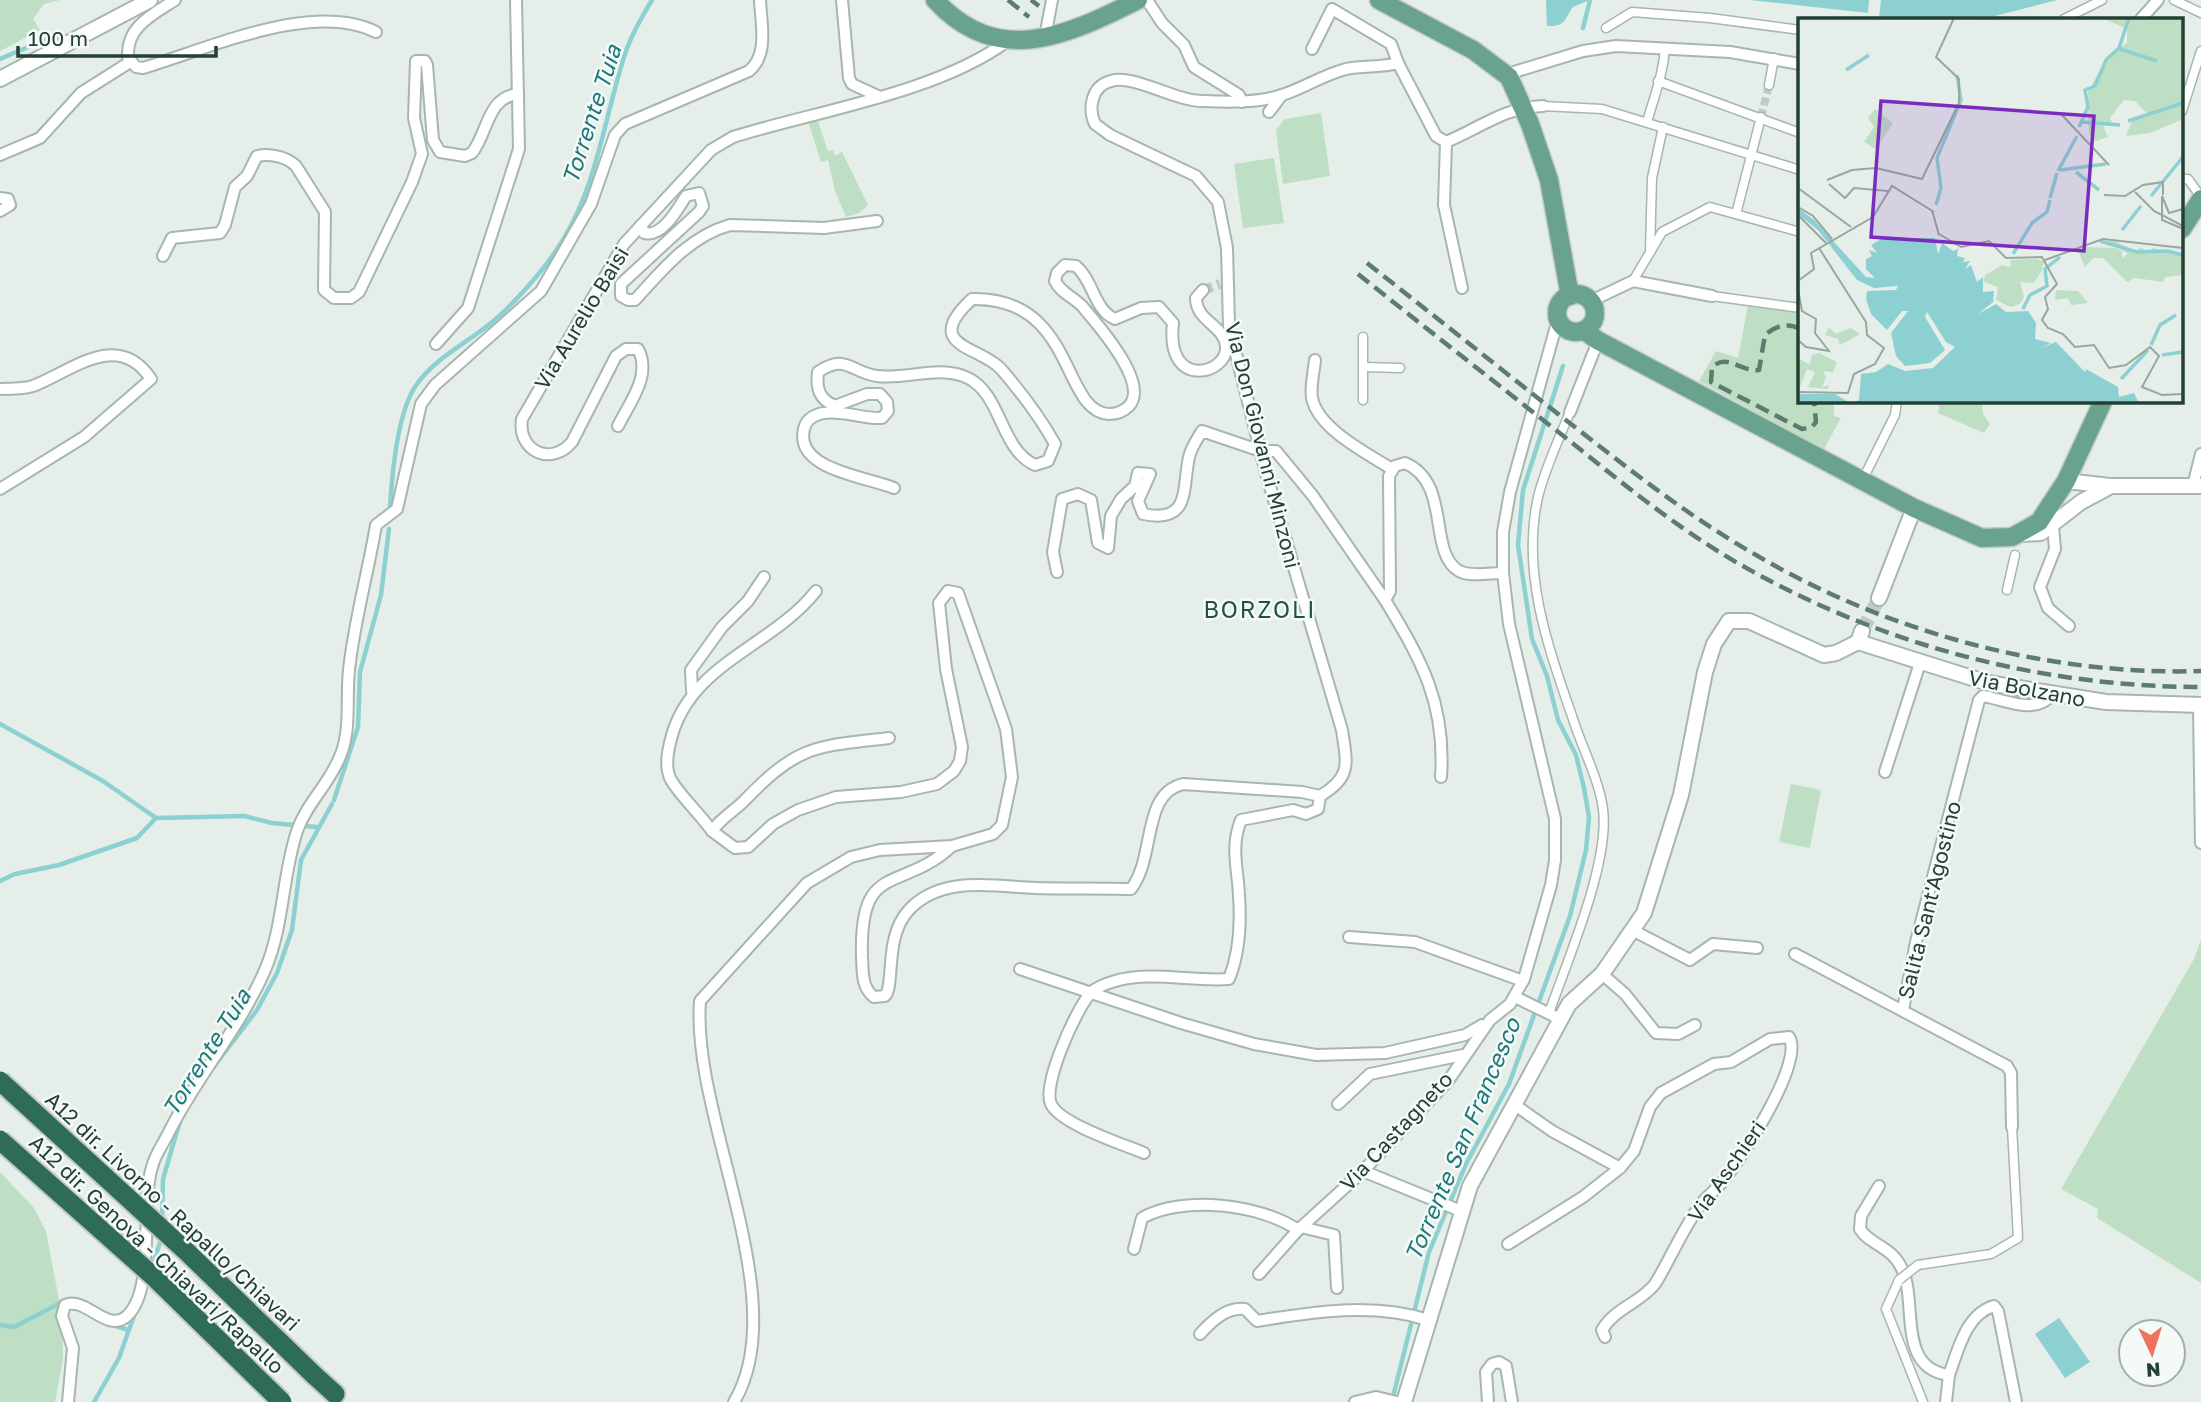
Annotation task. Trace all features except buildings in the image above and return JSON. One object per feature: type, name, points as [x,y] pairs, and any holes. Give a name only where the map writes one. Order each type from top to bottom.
[{"type":"highway","name":"A12 dir. Livorno - Rapallo/Chiavari","points":[[0,1081],[186,1251],[335,1394]]},
{"type":"highway","name":"A12 dir. Genova - Chiavari/Rapallo","points":[[0,1140],[154,1277],[282,1402]]},
{"type":"main road","points":[[935,0],[950,16],[969,28],[1006,42],[1045,37],[1091,24],[1138,0]]},
{"type":"main road","points":[[1379,0],[1508,69],[1549,180],[1570,296]]},
{"type":"main road","points":[[2184,226],[2201,198]]},
{"type":"main road","points":[[1596,334],[1591,301],[1582,295],[1570,296],[1561,301],[1558,319],[1566,330],[1596,334],[1862,481],[1982,538],[1996,539],[2021,534],[2052,511],[2103,402]]},
{"type":"street","points":[[0,79],[150,0]]},
{"type":"street","points":[[130,62],[127,46],[135,29],[175,0]]},
{"type":"street","points":[[436,344],[468,308],[519,149],[516,0]]},
{"type":"street","points":[[68,1402],[73,1348],[62,1316],[65,1306],[72,1302],[81,1304],[111,1321],[121,1320],[129,1314],[142,1286],[146,1197],[152,1164],[182,1105],[241,1015],[264,972],[274,946],[297,833],[309,803],[321,794],[342,753],[349,669],[376,525],[397,509],[421,404],[435,385],[541,291],[592,204],[615,135],[625,124],[749,71],[757,64],[762,53],[760,0]]},
{"type":"street","points":[[842,0],[849,78],[852,84],[880,97]]},
{"type":"street","points":[[1045,37],[1052,0]]},
{"type":"street","points":[[1147,0],[1162,23],[1184,44],[1194,67],[1239,95],[1242,102]]},
{"type":"street","points":[[2066,18],[2102,0]]},
{"type":"street","points":[[2142,18],[2158,0]]},
{"type":"street","points":[[2174,0],[2201,13]]},
{"type":"street","points":[[1312,49],[1332,9],[1391,44],[1398,63],[1436,135],[1446,142]]},
{"type":"street","points":[[1606,28],[1632,12],[1710,18],[1798,30]]},
{"type":"street","points":[[130,62],[143,68],[265,28],[324,18],[360,22],[376,32]]},
{"type":"street","name":"Via Aurelio Baisi","points":[[618,426],[644,374],[643,358],[638,349],[626,349],[617,356],[572,442],[563,453],[552,456],[531,449],[523,441],[521,426],[522,419],[609,266],[641,225],[711,150],[733,137],[880,97],[969,64],[1006,42]]},
{"type":"street","points":[[1508,69],[1599,47],[1730,52],[1798,64]]},
{"type":"street","points":[[1647,122],[1658,81],[1663,76],[1665,49]]},
{"type":"street","points":[[2186,89],[2201,51]]},
{"type":"street","points":[[1769,85],[1774,58]]},
{"type":"street","points":[[163,256],[172,238],[220,233],[225,225],[235,187],[247,176],[257,156],[282,158],[296,166],[326,212],[324,290],[334,298],[351,298],[359,292],[412,182],[422,154],[415,118],[413,69],[416,61],[425,61],[427,65],[433,140],[440,152],[465,156],[472,153],[494,107],[503,97],[518,94]]},
{"type":"street","points":[[0,155],[40,138],[81,93],[130,62]]},
{"type":"street","name":"Via Don Giovanni Minzoni","points":[[1320,796],[1338,785],[1346,770],[1342,730],[1261,450],[1229,326],[1224,282],[1222,215],[1208,187],[1196,176],[1102,130],[1095,124],[1090,105],[1103,85],[1122,79],[1184,101],[1242,102],[1282,95],[1326,74],[1356,66],[1398,63]]},
{"type":"street","points":[[1658,81],[1798,133]]},
{"type":"street","name":"Via Don Giovanni Minzoni","points":[[1269,111],[1282,95]]},
{"type":"street","points":[[1446,142],[1502,113],[1523,106],[1602,110],[1798,169]]},
{"type":"street","points":[[1736,214],[1760,118]]},
{"type":"street","points":[[1650,252],[1652,178],[1662,127]]},
{"type":"street","points":[[1446,142],[1444,205],[1462,288]]},
{"type":"street","points":[[2184,179],[2188,179],[2201,198]]},
{"type":"street","points":[[641,225],[644,233],[653,234],[662,229],[686,196],[699,193],[703,206],[699,212],[621,285],[621,296],[628,300],[635,300],[690,244],[719,228],[750,225],[824,228],[877,221]]},
{"type":"street","points":[[0,198],[8,199],[10,205],[0,211]]},
{"type":"street","points":[[1633,281],[1662,232],[1710,207],[1798,232]]},
{"type":"street","points":[[894,488],[829,468],[817,462],[806,447],[804,426],[808,420],[821,413],[867,419],[882,418],[888,411],[887,402],[880,394],[867,394],[835,407],[824,401],[818,394],[818,372],[833,362],[845,363],[877,376],[945,372],[967,378],[980,387],[1015,449],[1035,465],[1048,461],[1055,444],[999,367],[959,346],[953,332],[958,312],[972,299],[996,299],[1024,311],[1054,337],[1089,405],[1101,413],[1113,414],[1125,410],[1133,402],[1134,381],[1094,321],[1079,304],[1060,290],[1055,281],[1057,273],[1065,265],[1076,266],[1102,310],[1115,319],[1141,308],[1159,307],[1173,323],[1173,352],[1190,369],[1200,371],[1216,367],[1224,359],[1226,348],[1223,337],[1205,322],[1196,306],[1196,298],[1203,290]]},
{"type":"street","points":[[1591,301],[1612,288],[1633,281],[1712,296],[1798,308]]},
{"type":"street","points":[[1554,1016],[1518,998],[1550,886],[1555,860],[1555,820],[1535,724],[1517,665],[1503,573],[1503,532],[1510,492],[1558,319]]},
{"type":"street","points":[[1404,1402],[1426,1319],[1470,1186],[1515,1105],[1554,1016],[1590,899],[1602,839],[1604,810],[1553,661],[1532,562],[1539,495],[1596,334]]},
{"type":"street","points":[[1363,337],[1363,400]]},
{"type":"street","points":[[0,389],[30,387],[99,355],[116,354],[144,369],[151,379],[84,437],[0,489]]},
{"type":"street","points":[[1315,360],[1312,398],[1320,414],[1346,441],[1392,469]]},
{"type":"street","points":[[1364,367],[1400,368]]},
{"type":"street","points":[[1862,481],[1895,415],[1897,402]]},
{"type":"street","points":[[1057,572],[1053,552],[1062,499],[1078,494],[1091,500],[1098,543],[1108,548],[1111,516],[1121,499],[1135,486],[1138,473],[1150,474],[1138,501],[1143,514],[1158,517],[1176,511],[1185,495],[1189,453],[1202,431],[1261,450],[1276,451],[1329,517],[1418,655],[1431,685],[1443,749],[1441,777]]},
{"type":"street","points":[[2066,481],[2110,486],[2197,486],[2201,454]]},
{"type":"street","points":[[1392,469],[1405,463],[1417,468],[1427,479],[1447,557],[1458,570],[1503,573]]},
{"type":"street","points":[[1385,600],[1390,591],[1388,487],[1392,469]]},
{"type":"street","points":[[2052,511],[2078,504],[2110,486]]},
{"type":"street","points":[[2052,511],[2078,504]]},
{"type":"street","points":[[1879,598],[1914,508]]},
{"type":"street","points":[[2052,511],[2055,549],[2040,587],[2048,608],[2069,626]]},
{"type":"street","points":[[2007,590],[2015,555]]},
{"type":"street","points":[[692,691],[691,670],[722,627],[748,601],[764,577]]},
{"type":"street","points":[[734,1402],[745,1383],[751,1361],[754,1325],[733,1191],[705,1078],[698,1026],[700,1001],[773,917],[807,883],[851,857],[880,850],[951,846],[993,834],[1002,825],[1012,776],[1000,705],[958,593],[948,591],[939,603],[946,669],[962,747],[960,761],[954,772],[937,784],[901,792],[836,797],[798,810],[774,824],[748,847],[735,848],[712,831],[671,779],[666,761],[672,733],[692,691],[736,653],[802,608],[816,591]]},
{"type":"street","name":"Via Bolzano","points":[[1634,931],[1644,913],[1681,795],[1705,672],[1721,632],[1729,621],[1749,621],[1824,655],[1836,653],[1860,636],[1920,663],[1982,681],[2106,702],[2200,706]]},
{"type":"street","points":[[1885,772],[1920,663]]},
{"type":"street","name":"Salita Sant'Agostino","points":[[1923,1402],[1886,1309],[1899,1280],[1918,1265],[1991,1254],[2018,1238],[2011,1073],[2007,1066],[1903,1010],[1916,942],[1979,701],[1983,696],[1988,696],[2036,707],[2046,703],[2053,694]]},
{"type":"street","points":[[2200,706],[2201,842]]},
{"type":"street","points":[[712,831],[723,816],[739,806],[781,764],[807,750],[889,737]]},
{"type":"street","points":[[951,846],[943,854],[898,875],[874,891],[864,912],[862,940],[865,986],[874,996],[884,996],[890,989],[891,941],[908,911],[941,891],[980,883],[1036,888],[1131,888],[1141,876],[1158,802],[1169,788],[1184,784],[1302,792],[1320,796],[1318,809],[1306,814],[1293,810],[1241,820],[1234,839],[1239,928],[1235,965],[1228,979],[1181,979],[1141,975],[1110,982],[1089,993],[1051,1075],[1047,1091],[1051,1105],[1064,1118],[1144,1153]]},
{"type":"street","points":[[1554,1016],[1602,974],[1634,931],[1690,960],[1713,944],[1757,948]]},
{"type":"street","points":[[1349,937],[1415,942],[1523,981]]},
{"type":"street","points":[[1795,954],[1903,1010]]},
{"type":"street","points":[[1020,969],[1242,1040],[1316,1055],[1385,1053],[1465,1035],[1490,1020]]},
{"type":"street","points":[[1602,974],[1625,994],[1656,1033],[1678,1034],[1696,1025]]},
{"type":"street","name":"Via Castagneto","points":[[1259,1274],[1300,1228],[1363,1171],[1448,1081],[1463,1055],[1490,1020],[1518,998]]},
{"type":"street","name":"Via Aschieri","points":[[1508,1244],[1583,1197],[1620,1168],[1634,1151],[1650,1107],[1661,1093],[1714,1064],[1740,1058],[1770,1039],[1781,1035],[1791,1040],[1786,1069],[1756,1133],[1722,1183],[1701,1204],[1655,1284],[1647,1294],[1610,1318],[1602,1330],[1605,1337]]},
{"type":"street","points":[[1338,1104],[1370,1074],[1463,1055]]},
{"type":"street","points":[[1515,1105],[1552,1131],[1620,1168]]},
{"type":"street","points":[[1363,1171],[1461,1211]]},
{"type":"street","points":[[1879,1186],[1861,1216],[1860,1229],[1865,1236],[1892,1253],[1902,1269],[1910,1299],[1909,1328],[1915,1349],[1926,1364],[1949,1375]]},
{"type":"street","points":[[1134,1249],[1142,1218],[1152,1212],[1206,1205],[1278,1216],[1300,1228],[1334,1235],[1337,1288]]},
{"type":"street","points":[[1946,1402],[1949,1375],[1969,1324],[1985,1309],[1994,1306],[1998,1311],[2016,1402]]},
{"type":"street","points":[[1200,1334],[1211,1322],[1235,1308],[1245,1309],[1257,1321],[1298,1315],[1390,1311],[1426,1319]]},
{"type":"street","points":[[1488,1402],[1486,1372],[1492,1364],[1499,1362],[1506,1366],[1512,1402]]},
{"type":"street","points":[[1355,1402],[1376,1397],[1395,1402]]},
{"type":"green space","points":[[0,0],[60,0],[44,4],[33,19],[40,30],[0,51]]},
{"type":"green space","points":[[1321,113],[1330,176],[1283,184],[1276,130],[1285,119]]},
{"type":"green space","points":[[816,115],[828,151],[833,150],[835,156],[842,152],[868,205],[859,213],[846,217],[835,191],[828,160],[821,162],[807,118]]},
{"type":"green space","points":[[1274,158],[1284,223],[1243,228],[1234,164]]},
{"type":"green space","points":[[1748,305],[1798,313],[1798,402],[1834,402],[1834,416],[1841,418],[1824,449],[1699,381],[1716,351],[1738,358]]},
{"type":"green space","points":[[1940,402],[1982,402],[1983,414],[1990,424],[1984,433],[1938,413]]},
{"type":"green space","points":[[1791,784],[1821,790],[1810,848],[1779,842]]},
{"type":"green space","points":[[2201,940],[2201,1283],[2097,1218],[2098,1209],[2061,1189],[2194,959]]},
{"type":"green space","points":[[0,1172],[33,1207],[46,1231],[62,1316],[63,1359],[55,1402],[0,1402]]},
{"type":"water","points":[[1546,0],[1590,0],[1573,7],[1561,24],[1547,26]]},
{"type":"water","points":[[1750,0],[1869,0],[1868,13]]},
{"type":"water","points":[[1881,0],[2057,0],[1995,16],[1879,18]]},
{"type":"water","points":[[2059,1318],[2090,1362],[2065,1378],[2035,1334]]},
{"type":"waterway","name":"Torrente Tuia","points":[[390,508],[400,426],[410,396],[433,366],[491,323],[516,299],[549,260],[569,230],[597,158],[626,50],[652,0]]},
{"type":"waterway","name":"Torrente San Francesco","points":[[1583,28],[1590,0]]},
{"type":"waterway","points":[[0,59],[52,37],[58,39]]},
{"type":"waterway","name":"Torrente San Francesco","points":[[1392,1401],[1429,1252],[1466,1164],[1509,1084],[1570,916],[1586,850],[1589,817],[1584,788],[1576,755],[1558,720],[1547,676],[1532,639],[1518,545],[1523,490],[1563,366]]},
{"type":"waterway","name":"Torrente Tuia","points":[[334,800],[358,727],[360,672],[381,595],[389,529]]},
{"type":"waterway","points":[[0,724],[103,781],[156,818],[244,816],[272,823],[316,827]]},
{"type":"waterway","name":"Torrente Tuia","points":[[212,1069],[257,1010],[277,973],[292,930],[301,860],[332,804]]},
{"type":"waterway","points":[[0,881],[15,874],[59,865],[137,838],[156,818]]},
{"type":"waterway","name":"Torrente Tuia","points":[[162,1222],[163,1179],[180,1121]]},
{"type":"waterway","name":"Torrente Tuia","points":[[151,1269],[162,1237]]},
{"type":"waterway","points":[[0,1325],[14,1327],[64,1301]]},
{"type":"waterway","name":"Torrente Tuia","points":[[94,1402],[119,1358],[135,1313]]},
{"type":"waterway","points":[[113,1325],[128,1330]]},
{"type":"tunnel","points":[[1761,117],[1769,85]]},
{"type":"tunnel","points":[[1203,290],[1220,284]]},
{"type":"tunnel","points":[[1862,631],[1879,598]]},
{"type":"railway","points":[[1008,0],[1029,17]]},
{"type":"railway","points":[[1031,0],[1039,6]]},
{"type":"railway","points":[[1367,263],[1656,489],[1730,540],[1806,582],[1914,627],[1970,644],[2085,666],[2143,671],[2201,671]]},
{"type":"railway","points":[[1358,274],[1673,521],[1741,565],[1794,593],[1849,618],[1964,656],[2081,679],[2201,687]]},
{"type":"railway","points":[[1798,328],[1782,326],[1765,335],[1759,370],[1729,362],[1718,363],[1712,367],[1711,382],[1802,429],[1812,427],[1816,422],[1814,402]]},
{"type":"district","name":"BORZOLI","points":[[1260,609]]}]
